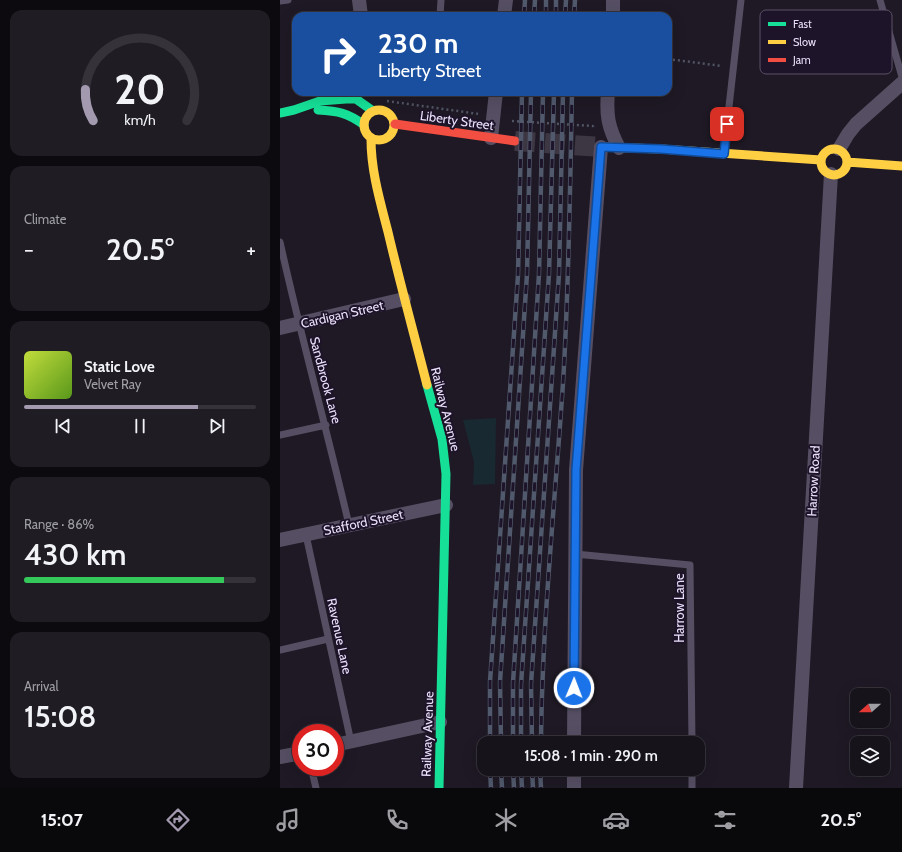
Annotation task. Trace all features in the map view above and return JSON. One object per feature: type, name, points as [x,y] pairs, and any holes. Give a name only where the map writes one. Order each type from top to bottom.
[{"type":"main road","points":[[280,113],[320,101],[350,96]]},
{"type":"main road","points":[[357,96],[373,111]]},
{"type":"main road","points":[[294,110],[338,111],[352,115],[364,125]]},
{"type":"main road","points":[[382,110],[387,112],[394,119],[394,129],[389,137],[380,141],[371,139],[365,133],[364,125],[366,116],[373,111],[382,110]]},
{"type":"main road","name":"Liberty Street","points":[[395,124],[515,141]]},
{"type":"main road","name":"Railway Avenue","points":[[371,139],[371,158],[378,191],[404,300],[442,439],[446,474],[439,788]]},
{"type":"main road","points":[[601,147],[661,149],[821,160]]},
{"type":"main road","points":[[834,148],[843,152],[847,162],[843,171],[837,174],[831,174],[823,169],[821,160],[825,152],[834,148]]},
{"type":"main road","points":[[847,162],[902,166]]},
{"type":"street","points":[[359,0],[360,12]]},
{"type":"street","points":[[504,12],[506,0]]},
{"type":"street","points":[[613,0],[613,12]]},
{"type":"street","points":[[839,149],[856,124],[902,83]]},
{"type":"street","points":[[491,138],[496,96]]},
{"type":"street","points":[[608,96],[606,109],[610,130],[618,148]]},
{"type":"street","points":[[574,736],[576,470],[601,147]]},
{"type":"street","name":"Harrow Road","points":[[796,788],[831,174]]},
{"type":"street","name":"Cardigan Street","points":[[280,328],[404,300]]},
{"type":"street","name":"Stafford Street","points":[[280,540],[446,505]]},
{"type":"street","points":[[344,743],[440,722]]},
{"type":"street","points":[[280,757],[292,755]]},
{"type":"street","points":[[574,776],[574,788]]},
{"type":"lane","points":[[280,2],[288,0]]},
{"type":"lane","points":[[440,12],[441,0]]},
{"type":"lane","points":[[724,154],[741,0]]},
{"type":"lane","points":[[880,0],[883,10]]},
{"type":"lane","points":[[892,42],[902,77]]},
{"type":"lane","name":"Sandbrook Lane","points":[[280,242],[298,324],[326,425],[350,525]]},
{"type":"lane","points":[[280,435],[326,425]]},
{"type":"lane","name":"Ravenue Lane","points":[[306,535],[351,742]]},
{"type":"lane","name":"Harrow Lane","points":[[575,554],[690,565],[692,736]]},
{"type":"lane","points":[[280,650],[328,639]]},
{"type":"lane","points":[[313,776],[316,788]]},
{"type":"lane","points":[[692,776],[692,788]]},
{"type":"path","points":[[672,59],[733,67]]},
{"type":"path","points":[[382,98],[388,101],[474,114]]},
{"type":"path","points":[[511,121],[593,126],[606,109]]},
{"type":"shaded area","points":[[496,418],[495,484],[473,485],[474,462],[463,420]]},
{"type":"tunnel","points":[[515,141],[601,147]]},
{"type":"railway","points":[[524,12],[525,0]]},
{"type":"railway","points":[[534,12],[535,0]]},
{"type":"railway","points":[[546,0],[546,12]]},
{"type":"railway","points":[[556,0],[556,12]]},
{"type":"railway","points":[[565,12],[566,0]]},
{"type":"railway","points":[[574,12],[575,0]]},
{"type":"railway","points":[[490,736],[490,682],[518,275],[522,96]]},
{"type":"railway","points":[[501,736],[500,682],[527,274],[531,96]]},
{"type":"railway","points":[[513,736],[513,683],[539,274],[543,96]]},
{"type":"railway","points":[[521,736],[521,685],[549,274],[554,96]]},
{"type":"railway","points":[[532,736],[531,684],[559,274],[563,96]]},
{"type":"railway","points":[[541,736],[546,608],[560,428],[567,311],[572,96]]},
{"type":"railway","points":[[490,776],[491,788]]},
{"type":"railway","points":[[501,776],[502,788]]},
{"type":"railway","points":[[513,776],[514,788]]},
{"type":"railway","points":[[521,776],[522,788]]},
{"type":"railway","points":[[532,776],[533,788]]},
{"type":"railway","points":[[540,776],[541,788]]},
{"type":"traffic: fast","points":[[280,113],[320,101],[346,99],[356,99],[373,111]]},
{"type":"traffic: fast","points":[[318,110],[342,113],[364,125]]},
{"type":"traffic: fast","points":[[427,385],[442,439],[446,474],[439,788]]},
{"type":"traffic: slow","points":[[379,110],[390,114],[394,125],[390,136],[379,140],[368,136],[364,125],[368,114],[379,110]]},
{"type":"traffic: slow","points":[[371,139],[374,174],[379,197],[427,385]]},
{"type":"traffic: slow","points":[[601,147],[661,149],[821,160]]},
{"type":"traffic: slow","points":[[834,149],[843,153],[847,162],[843,171],[834,175],[825,171],[821,162],[825,153],[834,149]]},
{"type":"traffic: slow","points":[[847,162],[902,166]]},
{"type":"traffic: jam","points":[[395,124],[515,141]]},
{"type":"route","points":[[574,688],[576,470],[601,147],[661,149],[724,154],[727,124]]}]
